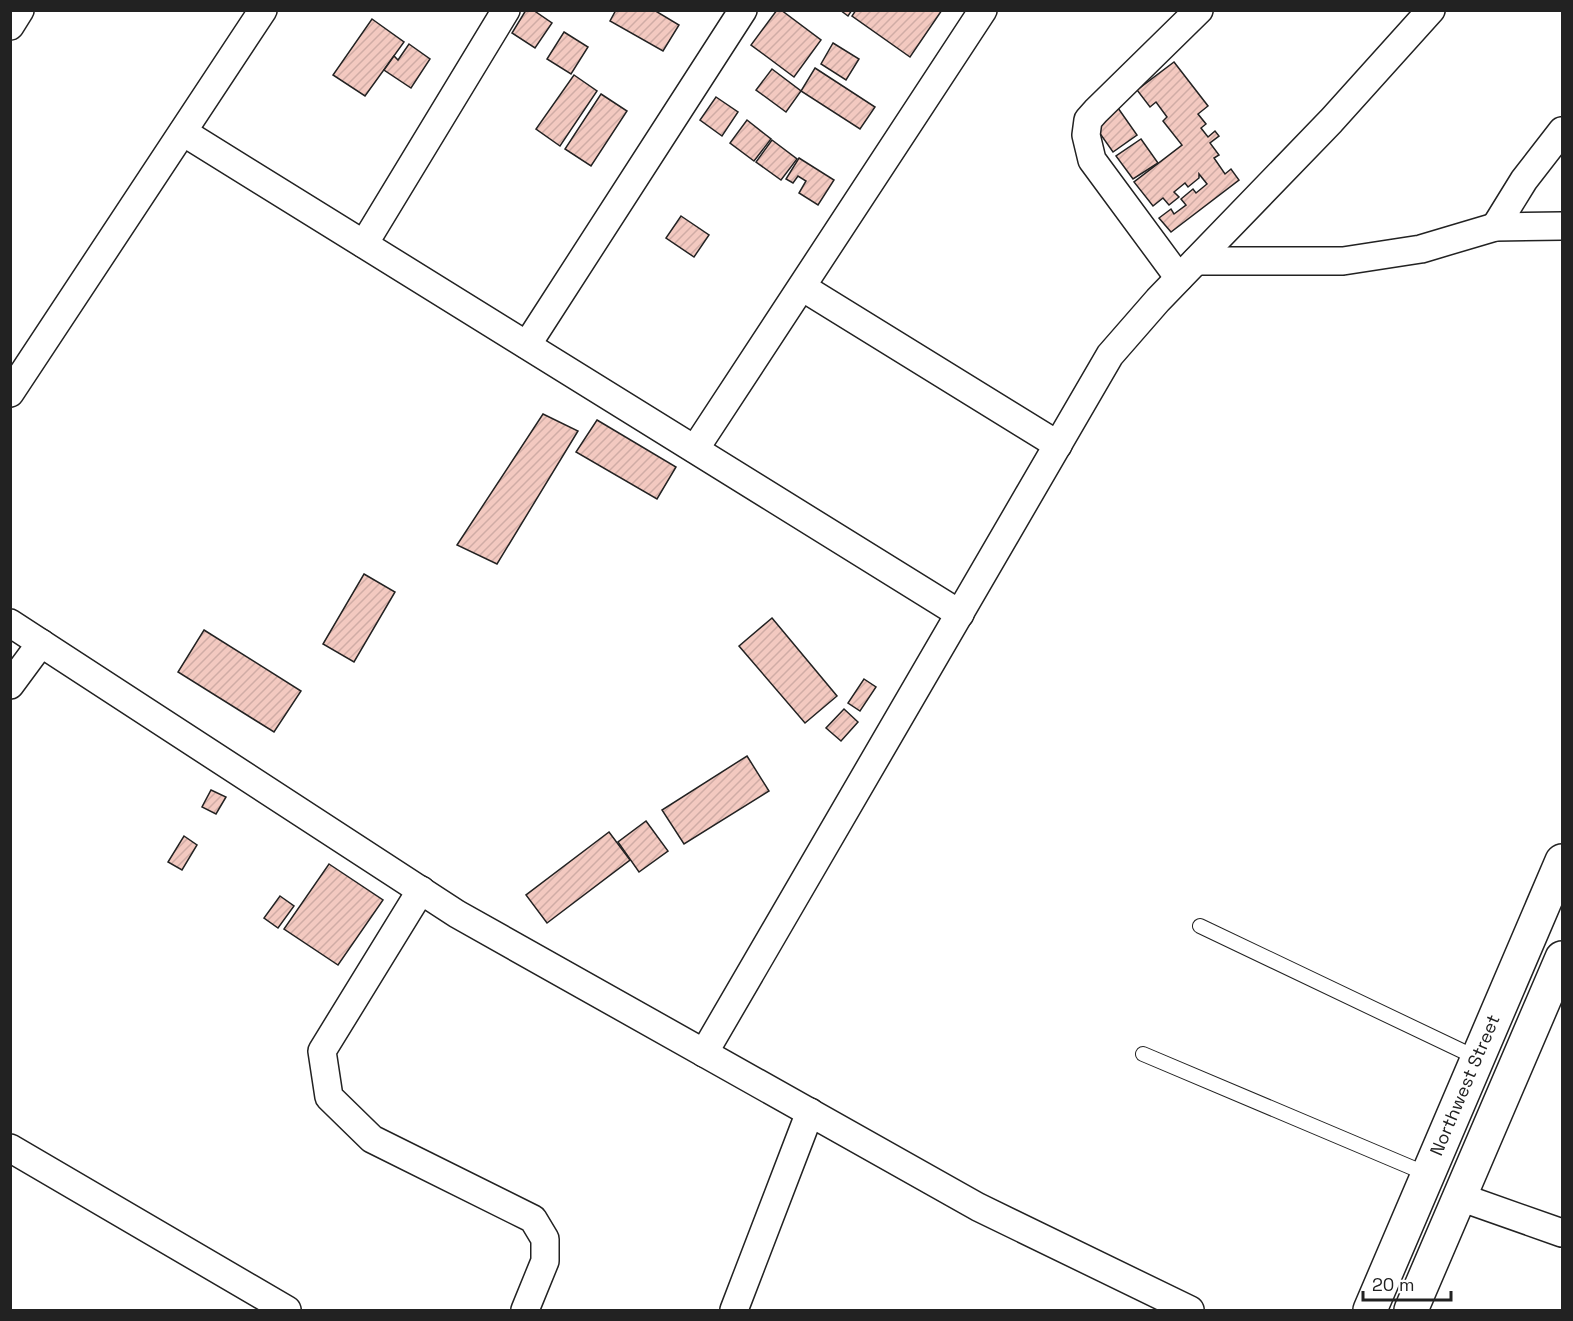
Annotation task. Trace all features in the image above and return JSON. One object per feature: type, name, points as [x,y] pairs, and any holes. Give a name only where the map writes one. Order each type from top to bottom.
[{"type":"main road","name":"Northwest Street","points":[[1370,1311],[1563,861]]},
{"type":"main road","points":[[1411,1311],[1563,958]]},
{"type":"street","points":[[10,26],[20,10]]},
{"type":"street","points":[[10,393],[263,10]]},
{"type":"street","points":[[364,244],[506,10]]},
{"type":"street","points":[[527,345],[742,10]]},
{"type":"street","points":[[695,449],[983,10]]},
{"type":"street","points":[[1187,270],[1092,160],[1086,135],[1088,120],[1096,111],[1199,10]]},
{"type":"street","points":[[705,1053],[1110,355],[1431,10]]},
{"type":"street","points":[[1496,226],[1524,180],[1563,131]]},
{"type":"street","points":[[183,132],[960,614]]},
{"type":"street","points":[[1187,270],[1343,261],[1421,249],[1496,226],[1563,226]]},
{"type":"street","points":[[801,287],[1058,444]]},
{"type":"street","points":[[10,623],[457,914],[978,1207],[1190,1311]]},
{"type":"street","points":[[10,685],[41,643]]},
{"type":"street","points":[[421,890],[322,1051],[329,1097],[372,1139],[533,1219],[545,1239],[545,1261],[525,1311]]},
{"type":"street","points":[[734,1311],[810,1112]]},
{"type":"street","points":[[10,1148],[287,1311]]},
{"type":"street","points":[[1460,1197],[1563,1233]]},
{"type":"lane","points":[[1200,926],[1477,1058]]},
{"type":"lane","points":[[1143,1054],[1427,1174]]},
{"type":"building","points":[[526,10],[533,10],[552,23],[535,48],[512,33]]},
{"type":"building","points":[[616,10],[654,10],[679,25],[663,51],[610,21]]},
{"type":"building","points":[[777,10],[781,10],[821,40],[794,77],[751,45]]},
{"type":"building","points":[[840,10],[852,10],[848,16]]},
{"type":"building","points":[[856,10],[942,10],[910,57],[852,16]]},
{"type":"building","points":[[372,19],[404,42],[365,96],[333,75]]},
{"type":"building","points":[[564,32],[588,47],[571,74],[547,59]]},
{"type":"building","points":[[833,43],[859,59],[846,80],[821,64]]},
{"type":"building","points":[[409,44],[430,59],[411,88],[384,70],[394,56],[398,60]]},
{"type":"building","points":[[1174,62],[1208,106],[1198,114],[1206,124],[1201,128],[1208,137],[1215,131],[1219,136],[1210,143],[1219,155],[1214,158],[1225,174],[1231,169],[1239,180],[1171,232],[1159,218],[1171,209],[1174,214],[1186,205],[1181,199],[1193,189],[1196,193],[1207,184],[1199,174],[1199,178],[1188,187],[1185,183],[1174,192],[1179,197],[1169,205],[1163,198],[1153,206],[1134,182],[1182,145],[1163,121],[1167,117],[1156,102],[1150,107],[1137,90]]},
{"type":"building","points":[[815,68],[875,107],[860,129],[801,91]]},
{"type":"building","points":[[772,69],[801,91],[786,112],[756,90]]},
{"type":"building","points":[[574,75],[597,91],[560,146],[536,129]]},
{"type":"building","points":[[601,94],[627,111],[591,166],[565,149]]},
{"type":"building","points":[[716,97],[738,112],[722,136],[700,120]]},
{"type":"building","points":[[1118,108],[1137,135],[1113,152],[1094,125]]},
{"type":"building","points":[[747,120],[771,139],[754,161],[730,143]]},
{"type":"building","points":[[1141,139],[1158,163],[1133,179],[1116,156]]},
{"type":"building","points":[[772,140],[797,159],[781,180],[756,162]]},
{"type":"building","points":[[799,158],[834,180],[818,205],[799,193],[806,181],[798,176],[793,183],[786,179]]},
{"type":"building","points":[[681,216],[709,235],[694,257],[666,238]]},
{"type":"building","points":[[543,414],[578,431],[497,564],[457,545]]},
{"type":"building","points":[[597,420],[676,467],[657,499],[576,452]]},
{"type":"building","points":[[364,574],[395,592],[354,662],[323,644]]},
{"type":"building","points":[[772,618],[837,696],[805,723],[739,646]]},
{"type":"building","points":[[204,630],[301,691],[274,732],[178,672]]},
{"type":"building","points":[[864,679],[876,687],[860,711],[848,703]]},
{"type":"building","points":[[844,709],[858,722],[841,741],[826,728]]},
{"type":"building","points":[[747,756],[769,791],[684,844],[662,810]]},
{"type":"building","points":[[211,790],[226,797],[216,814],[202,807]]},
{"type":"building","points":[[646,821],[668,851],[639,872],[618,842]]},
{"type":"building","points":[[609,832],[630,860],[547,923],[526,895]]},
{"type":"building","points":[[184,836],[197,845],[182,870],[168,862]]},
{"type":"building","points":[[329,864],[383,900],[338,965],[284,929]]},
{"type":"building","points":[[280,896],[294,906],[278,928],[264,918]]}]
